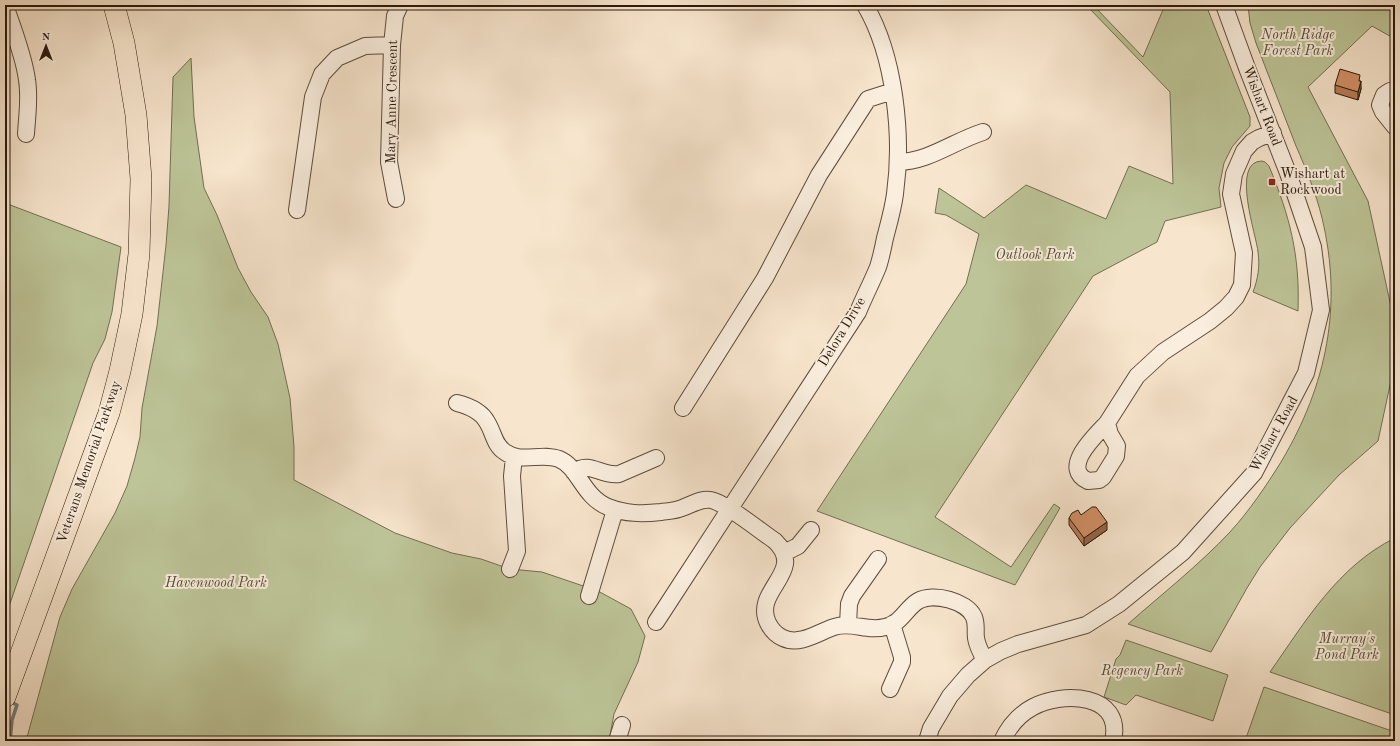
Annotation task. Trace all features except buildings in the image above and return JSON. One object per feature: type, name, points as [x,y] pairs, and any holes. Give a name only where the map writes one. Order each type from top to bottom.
[{"type":"main road","name":"Veterans Memorial Parkway","points":[[5,697],[109,413],[120,371],[132,314],[139,254],[141,179],[136,115],[124,43],[114,5]]},
{"type":"street","points":[[5,5],[27,80],[28,104],[26,134]]},
{"type":"street","name":"Mary Anne Crescent","points":[[396,199],[389,162],[392,45],[395,16],[400,5]]},
{"type":"street","name":"Delora Drive","points":[[656,622],[858,312],[878,266],[893,209],[898,162],[897,127],[893,91],[884,50],[875,24],[865,5]]},
{"type":"street","name":"Wishart Road","points":[[927,741],[932,728],[950,696],[968,675],[985,660],[1018,644],[1086,625],[1119,604],[1183,552],[1254,473],[1306,373],[1321,310],[1313,247],[1273,133],[1244,62],[1224,5]]},
{"type":"street","points":[[297,210],[312,97],[322,74],[337,58],[365,46],[392,45]]},
{"type":"street","points":[[683,408],[765,278],[819,175],[868,99],[893,91]]},
{"type":"street","points":[[1395,91],[1390,91],[1384,95],[1380,105],[1383,112],[1395,127]]},
{"type":"street","points":[[898,162],[919,160],[982,132]]},
{"type":"street","points":[[1107,422],[1137,376],[1163,352],[1210,321],[1226,308],[1236,297],[1242,285],[1244,253],[1231,194],[1234,174],[1244,151],[1252,142],[1273,133]]},
{"type":"street","points":[[457,403],[473,409],[482,415],[487,422],[496,443],[507,454],[514,457],[524,458],[551,456],[559,459],[567,464],[574,472],[590,495],[597,501],[615,510],[632,514],[672,511],[701,501],[709,500],[716,502],[730,510],[774,541],[784,553],[784,569],[766,601],[765,615],[771,628],[782,638],[789,640],[806,639],[834,627],[848,625],[875,628],[885,627],[902,618],[916,602],[924,598],[934,597],[964,606],[971,612],[974,618],[977,645],[985,660]]},
{"type":"street","points":[[510,569],[517,552],[512,476],[514,457]]},
{"type":"street","points":[[574,472],[579,468],[584,467],[612,475],[618,474],[656,458]]},
{"type":"street","points":[[589,596],[615,510]]},
{"type":"street","points":[[784,553],[798,546],[811,530]]},
{"type":"street","points":[[848,625],[849,604],[852,596],[878,559]]},
{"type":"street","points":[[890,689],[902,662],[902,657],[892,624]]},
{"type":"street","points":[[1002,741],[1010,727],[1018,718],[1033,707],[1047,701],[1073,697],[1096,702],[1105,708],[1114,723],[1115,734],[1113,741]]},
{"type":"street","points":[[617,741],[622,725]]},
{"type":"green space","name":"Outlook Park","points":[[1093,5],[1143,57],[1165,5],[1206,5],[1250,117],[1250,126],[1232,147],[1224,163],[1219,188],[1221,207],[1165,221],[1157,242],[1093,276],[935,517],[1011,567],[1054,504],[1060,508],[1015,585],[817,511],[966,284],[979,234],[946,215],[935,213],[939,188],[984,218],[1026,185],[1106,219],[1129,166],[1173,184],[1170,92],[1088,7]]},
{"type":"green space","name":"North Ridge Forest Park","points":[[1248,5],[1389,5],[1395,7],[1395,39],[1372,26],[1308,87],[1368,201],[1395,325],[1395,362],[1378,441],[1339,475],[1290,528],[1260,567],[1211,652],[1128,624],[1193,568],[1230,532],[1270,480],[1297,433],[1310,404],[1320,374],[1327,344],[1330,313],[1331,282],[1328,250],[1320,209],[1256,43],[1250,23]]},
{"type":"green space","name":"Havenwood Park","points":[[191,58],[194,117],[204,188],[217,215],[238,268],[251,292],[268,317],[278,344],[290,398],[294,447],[294,480],[395,533],[452,553],[481,559],[510,569],[542,572],[598,591],[631,609],[645,636],[638,662],[614,714],[609,741],[26,741],[60,617],[72,589],[115,513],[127,486],[135,458],[140,437],[142,408],[157,326],[166,245],[169,206],[173,77]]},
{"type":"green space","points":[[1262,161],[1269,166],[1283,202],[1288,220],[1297,272],[1298,311],[1253,292],[1258,272],[1259,257],[1250,217],[1246,186],[1248,173],[1253,164]]},
{"type":"green space","points":[[5,203],[121,247],[112,312],[105,339],[93,363],[5,618]]},
{"type":"green space","name":"Murray's Pond Park","points":[[1395,538],[1395,715],[1270,672],[1324,597],[1356,564]]},
{"type":"green space","name":"Regency Park","points":[[1126,640],[1228,675],[1213,721],[1136,695],[1126,705],[1104,697],[1116,659],[1120,655]]},
{"type":"green space","name":"Murray's Pond Park","points":[[1264,687],[1395,732],[1395,741],[1245,741]]},
{"type":"waterway","points":[[10,741],[12,720],[17,705],[13,703]]},
{"type":"place","name":"Wishart at Rockwood","points":[[1272,182]]}]
